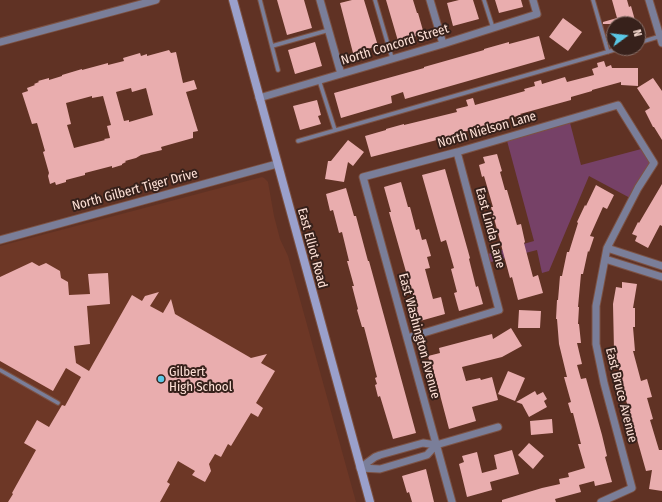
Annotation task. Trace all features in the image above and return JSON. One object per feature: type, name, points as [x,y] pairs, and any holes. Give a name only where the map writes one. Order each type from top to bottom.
[{"type":"main road","name":"East Elliot Road","points":[[232,0],[370,502]]},
{"type":"street","points":[[0,42],[156,0]]},
{"type":"street","points":[[320,0],[341,74]]},
{"type":"street","points":[[430,0],[443,44]]},
{"type":"street","name":"North Concord Street","points":[[259,98],[443,44],[538,14],[533,0]]},
{"type":"street","points":[[649,0],[661,39]]},
{"type":"street","name":"North Nielson Lane","points":[[362,177],[456,152],[618,105]]},
{"type":"street","name":"East Bruce Avenue","points":[[601,502],[632,488],[604,383],[596,344],[596,306],[606,248],[621,218],[654,163],[618,105]]},
{"type":"street","name":"East Linda Lane","points":[[406,338],[500,310],[456,152]]},
{"type":"street","name":"North Gilbert Tiger Drive","points":[[0,240],[277,164]]},
{"type":"street","name":"East Washington Avenue","points":[[362,177],[452,502]]},
{"type":"street","points":[[606,248],[662,266]]},
{"type":"street","points":[[605,259],[662,277]]},
{"type":"street","points":[[360,468],[380,469],[427,455],[436,446],[498,427]]},
{"type":"street","points":[[360,468],[380,455],[423,443],[436,446]]},
{"type":"lane","points":[[260,0],[278,70]]},
{"type":"lane","points":[[375,0],[392,59]]},
{"type":"lane","points":[[484,0],[493,28]]},
{"type":"lane","points":[[593,0],[606,45]]},
{"type":"lane","points":[[272,46],[328,30]]},
{"type":"lane","points":[[646,42],[661,39]]},
{"type":"lane","points":[[298,141],[606,53]]},
{"type":"lane","points":[[319,80],[335,130]]},
{"type":"lane","points":[[0,370],[58,403]]},
{"type":"shaded area","points":[[569,119],[581,165],[645,148],[654,163],[632,199],[589,176],[549,271],[542,273],[537,250],[487,263],[484,255],[534,241],[506,137]]},
{"type":"shaded area","name":"Gilbert High School","points":[[262,177],[268,182],[280,239],[288,256],[356,502],[0,502],[0,246]]},
{"type":"building","points":[[277,0],[304,0],[312,28],[287,35]]},
{"type":"building","points":[[352,0],[364,0],[378,46],[353,53],[340,3]]},
{"type":"building","points":[[386,0],[413,0],[424,34],[398,41]]},
{"type":"building","points":[[459,0],[473,0],[479,19],[453,26],[447,3]]},
{"type":"building","points":[[495,0],[521,0],[523,7],[499,13]]},
{"type":"building","points":[[612,0],[627,0],[629,7],[631,6],[634,16],[616,16]]},
{"type":"building","points":[[563,18],[582,32],[568,51],[549,37]]},
{"type":"building","points":[[539,36],[545,59],[405,99],[403,92],[391,96],[392,103],[341,118],[334,93],[509,42],[509,44]]},
{"type":"building","points":[[315,42],[322,66],[295,74],[288,50]]},
{"type":"building","points":[[169,50],[171,53],[176,52],[183,83],[194,80],[197,89],[186,92],[198,131],[193,132],[193,138],[161,147],[162,150],[125,161],[126,162],[122,165],[85,173],[85,175],[66,180],[66,182],[56,185],[55,182],[50,184],[48,176],[49,173],[43,152],[45,151],[37,123],[32,124],[22,93],[28,91],[27,88],[35,85],[34,84],[39,82],[38,81],[49,78],[49,80],[82,69],[124,61],[123,58],[140,53],[141,56],[147,54],[147,56]],"holes":[[[131,88],[132,92],[146,88],[153,115],[129,122],[129,120],[124,121],[116,92]],[[92,96],[92,98],[103,96],[111,125],[107,126],[110,138],[74,148],[67,125],[71,124],[66,103]]]},
{"type":"building","points":[[604,61],[606,67],[611,65],[612,68],[638,68],[638,86],[621,85],[621,82],[592,90],[571,97],[571,100],[520,114],[521,115],[433,141],[371,157],[365,136],[404,124],[457,112],[456,109],[468,106],[466,100],[473,98],[475,105],[525,91],[524,89],[535,86],[534,82],[541,80],[542,84],[565,77],[567,82],[594,75],[592,69],[598,67],[597,63]]},
{"type":"building","points":[[653,78],[662,91],[662,140],[645,111],[650,108],[637,88]]},
{"type":"building","points":[[317,100],[321,115],[318,116],[321,124],[300,130],[293,106]]},
{"type":"building","points":[[348,140],[364,152],[353,166],[348,162],[344,182],[325,179],[328,161],[331,161]]},
{"type":"building","points":[[497,154],[505,190],[507,190],[517,225],[521,224],[524,243],[533,277],[538,275],[543,293],[518,300],[512,277],[510,278],[491,207],[493,207],[484,176],[482,177],[479,165],[485,163],[483,157]]},
{"type":"building","points":[[445,169],[470,258],[476,287],[478,286],[483,304],[459,311],[454,293],[457,292],[451,269],[454,268],[446,240],[441,242],[422,175]]},
{"type":"building","points":[[401,182],[416,230],[419,229],[422,240],[426,239],[431,256],[427,257],[430,268],[425,269],[433,299],[441,297],[445,314],[420,321],[389,212],[391,212],[384,187]]},
{"type":"building","points":[[662,184],[662,226],[660,225],[648,248],[635,241],[637,236],[632,234]]},
{"type":"building","points":[[596,185],[614,195],[607,209],[603,207],[590,236],[594,237],[589,252],[588,251],[583,274],[581,274],[578,324],[581,343],[577,343],[582,364],[577,365],[581,379],[586,378],[602,435],[607,456],[605,457],[612,482],[595,486],[594,481],[579,485],[581,492],[555,499],[556,502],[502,502],[502,500],[560,484],[559,479],[569,477],[568,473],[585,468],[578,444],[581,444],[573,413],[571,413],[568,403],[571,402],[564,377],[567,377],[559,344],[556,319],[560,276],[562,276],[567,252],[569,252],[578,223],[577,222]]},
{"type":"building","points":[[346,188],[369,261],[416,433],[393,439],[380,396],[378,397],[375,385],[377,384],[375,378],[377,377],[364,327],[362,327],[357,310],[352,286],[354,286],[347,261],[349,261],[342,232],[339,233],[333,210],[330,211],[326,194]]},
{"type":"building","points":[[32,262],[39,266],[46,263],[60,271],[61,278],[68,282],[69,295],[90,294],[88,274],[108,273],[110,304],[87,306],[90,344],[74,346],[76,363],[89,371],[132,295],[142,301],[145,296],[159,292],[150,306],[163,313],[171,299],[175,314],[251,358],[267,354],[261,363],[275,371],[256,403],[263,408],[258,417],[251,413],[231,446],[228,444],[221,457],[215,454],[209,464],[211,471],[205,482],[192,475],[195,471],[178,461],[167,482],[170,484],[160,502],[8,502],[36,450],[24,443],[37,420],[49,427],[62,405],[65,406],[81,377],[66,368],[53,391],[0,361],[0,277]]},
{"type":"building","points":[[622,282],[637,284],[633,308],[635,308],[635,327],[633,327],[635,351],[633,351],[641,381],[647,379],[652,397],[647,398],[653,419],[650,420],[659,450],[662,450],[662,491],[649,489],[652,470],[646,471],[622,386],[614,350],[613,304],[616,287],[622,288]]},
{"type":"building","points":[[519,310],[541,311],[540,328],[518,328]]},
{"type":"building","points":[[511,328],[522,346],[502,357],[462,367],[466,381],[480,378],[481,380],[492,377],[498,400],[472,407],[476,421],[449,429],[428,356],[440,353],[439,348],[492,334],[493,339]]},
{"type":"building","points":[[508,371],[525,378],[515,401],[498,394]]},
{"type":"building","points":[[535,391],[537,395],[543,392],[547,399],[544,401],[547,407],[529,417],[522,404],[516,402]]},
{"type":"building","points":[[552,419],[553,433],[531,435],[530,421]]},
{"type":"building","points":[[529,443],[544,456],[533,469],[518,455]]},
{"type":"building","points":[[512,450],[519,474],[490,482],[492,490],[467,497],[459,464],[464,462],[462,456],[477,452],[482,473],[497,469],[494,455]]},
{"type":"building","points":[[426,469],[434,502],[412,502],[409,492],[407,493],[402,476]]},
{"type":"place","name":"Gilbert High School","points":[[161,379]]}]
